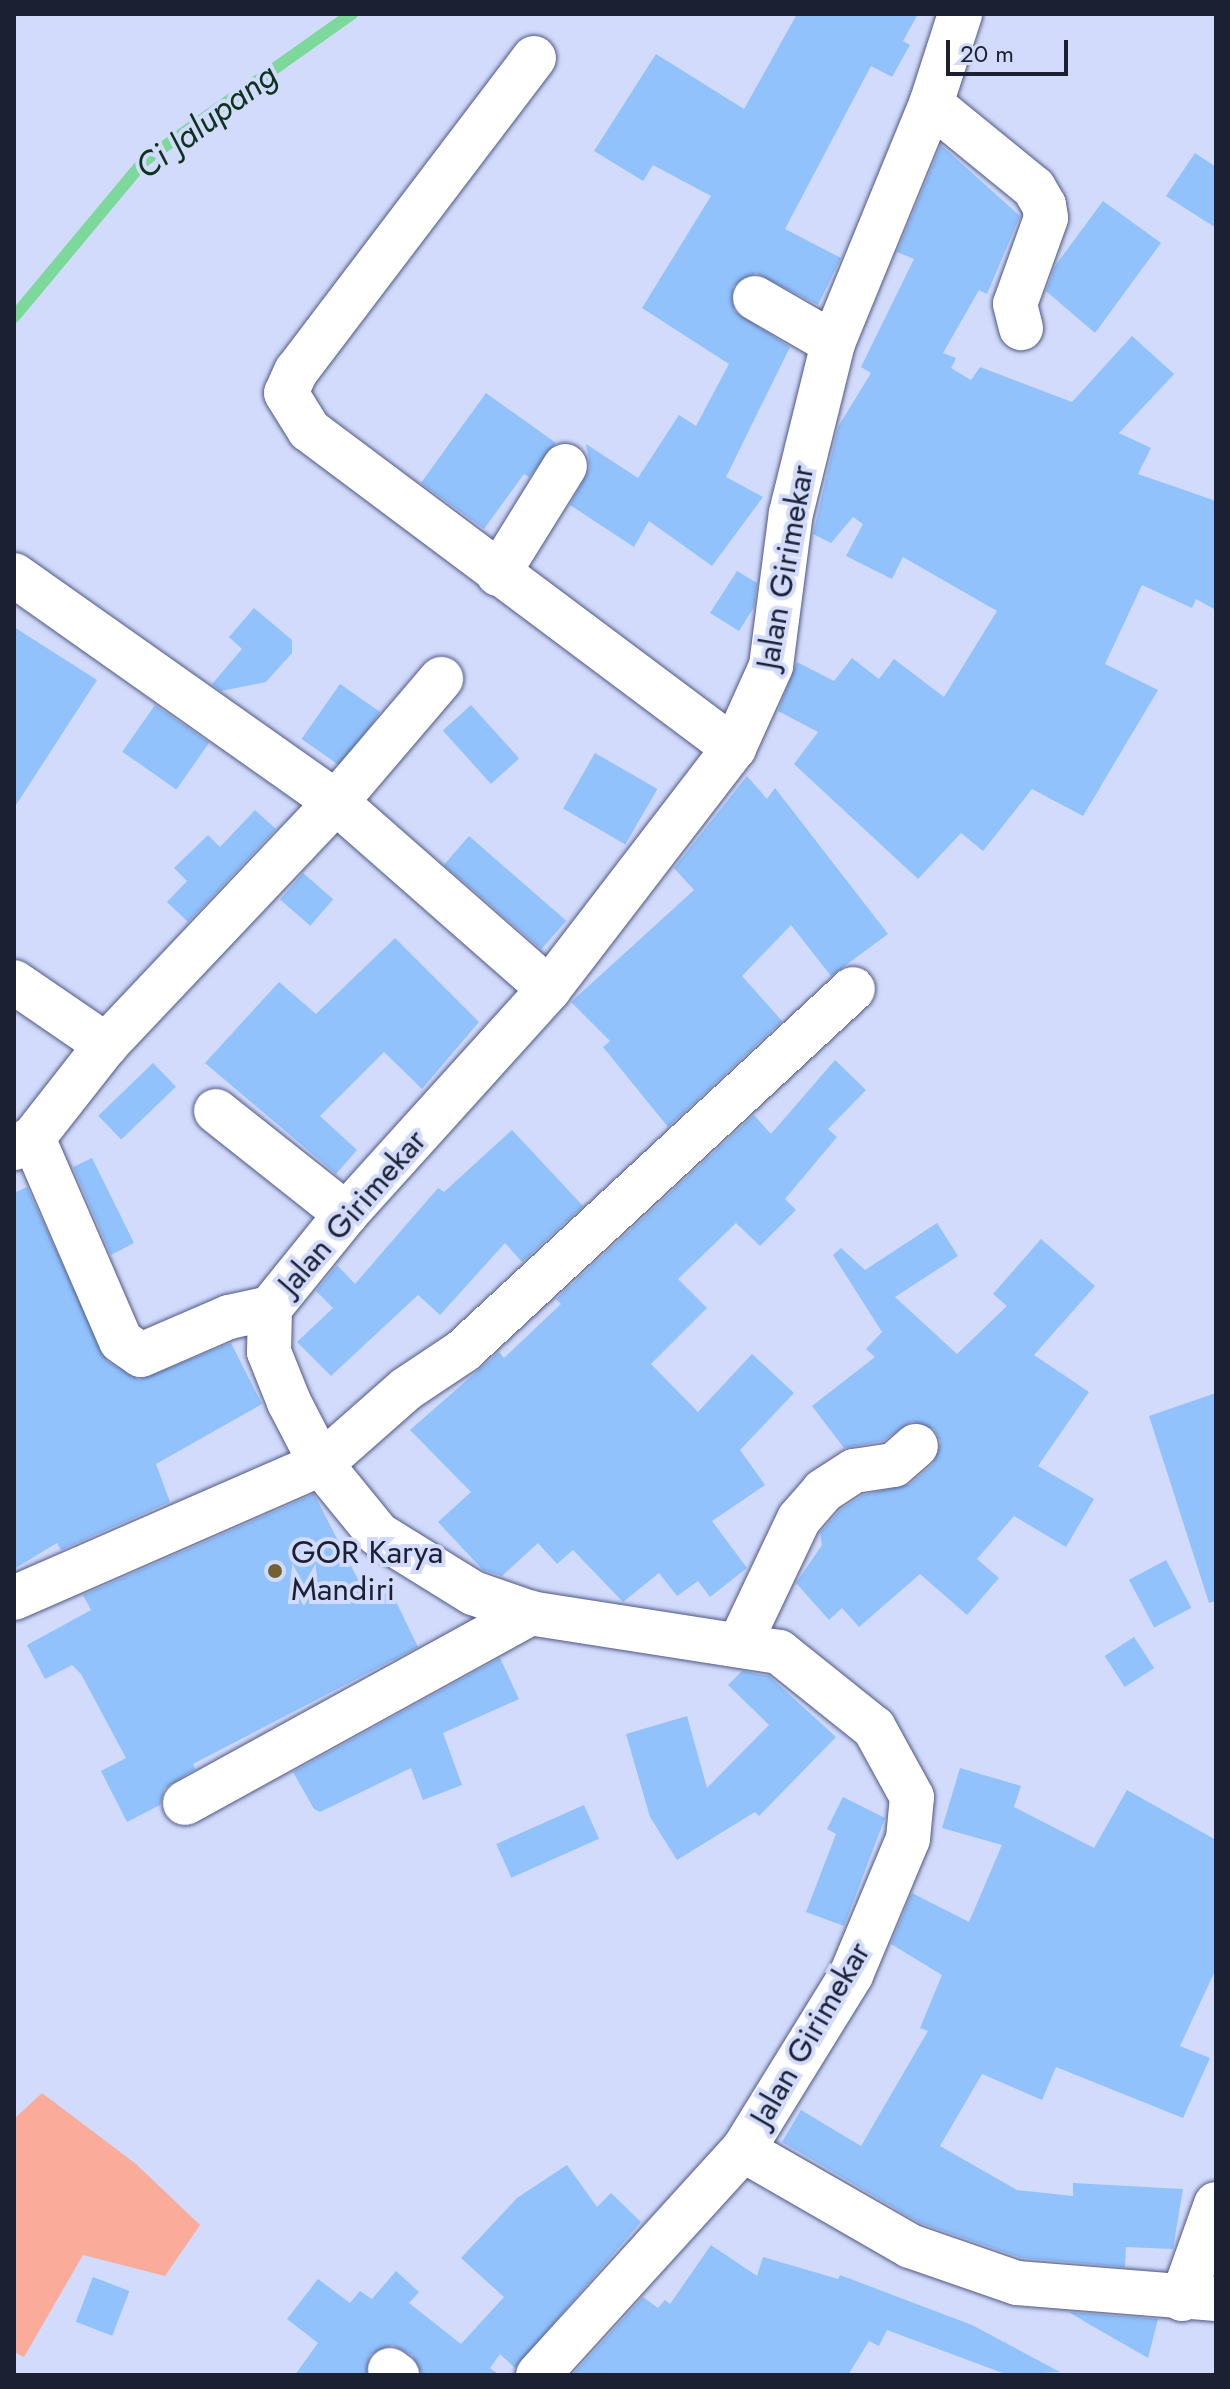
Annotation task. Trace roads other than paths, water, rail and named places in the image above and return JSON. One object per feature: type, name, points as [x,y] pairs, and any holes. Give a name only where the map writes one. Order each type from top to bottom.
[{"type":"street","name":"Jalan Girimekar","points":[[538,2375],[743,2150],[851,1975],[908,1839],[906,1784],[874,1728],[806,1667],[741,1641],[531,1613],[473,1593],[378,1534],[321,1464],[269,1352],[270,1308],[346,1214],[549,989],[734,748],[771,666],[791,513],[833,343],[931,104],[960,14]]},
{"type":"street","points":[[534,58],[296,371],[286,393],[309,430],[734,748]]},
{"type":"street","points":[[931,104],[1034,188],[1044,205],[1046,218],[1015,304],[1021,328]]},
{"type":"street","points":[[755,298],[833,343]]},
{"type":"street","points":[[498,574],[565,466]]},
{"type":"street","points":[[14,575],[336,802],[549,989]]},
{"type":"street","points":[[270,1308],[229,1317],[141,1355],[121,1341],[23,1143],[106,1045],[336,802],[441,679]]},
{"type":"street","points":[[14,982],[106,1045]]},
{"type":"street","points":[[14,1598],[321,1464],[406,1389],[463,1351],[853,989]]},
{"type":"street","points":[[216,1111],[346,1214]]},
{"type":"street","points":[[741,1641],[794,1527],[823,1491],[854,1471],[894,1465],[916,1446]]},
{"type":"street","points":[[185,1803],[531,1613]]},
{"type":"street","points":[[743,2150],[910,2246],[1017,2283],[1199,2299],[1216,2204]]},
{"type":"waterway","name":"Ci Jalupang","points":[[14,317],[144,161],[352,14]]},
{"type":"place","name":"GOR Karya Mandiri","points":[[275,1571]]}]
